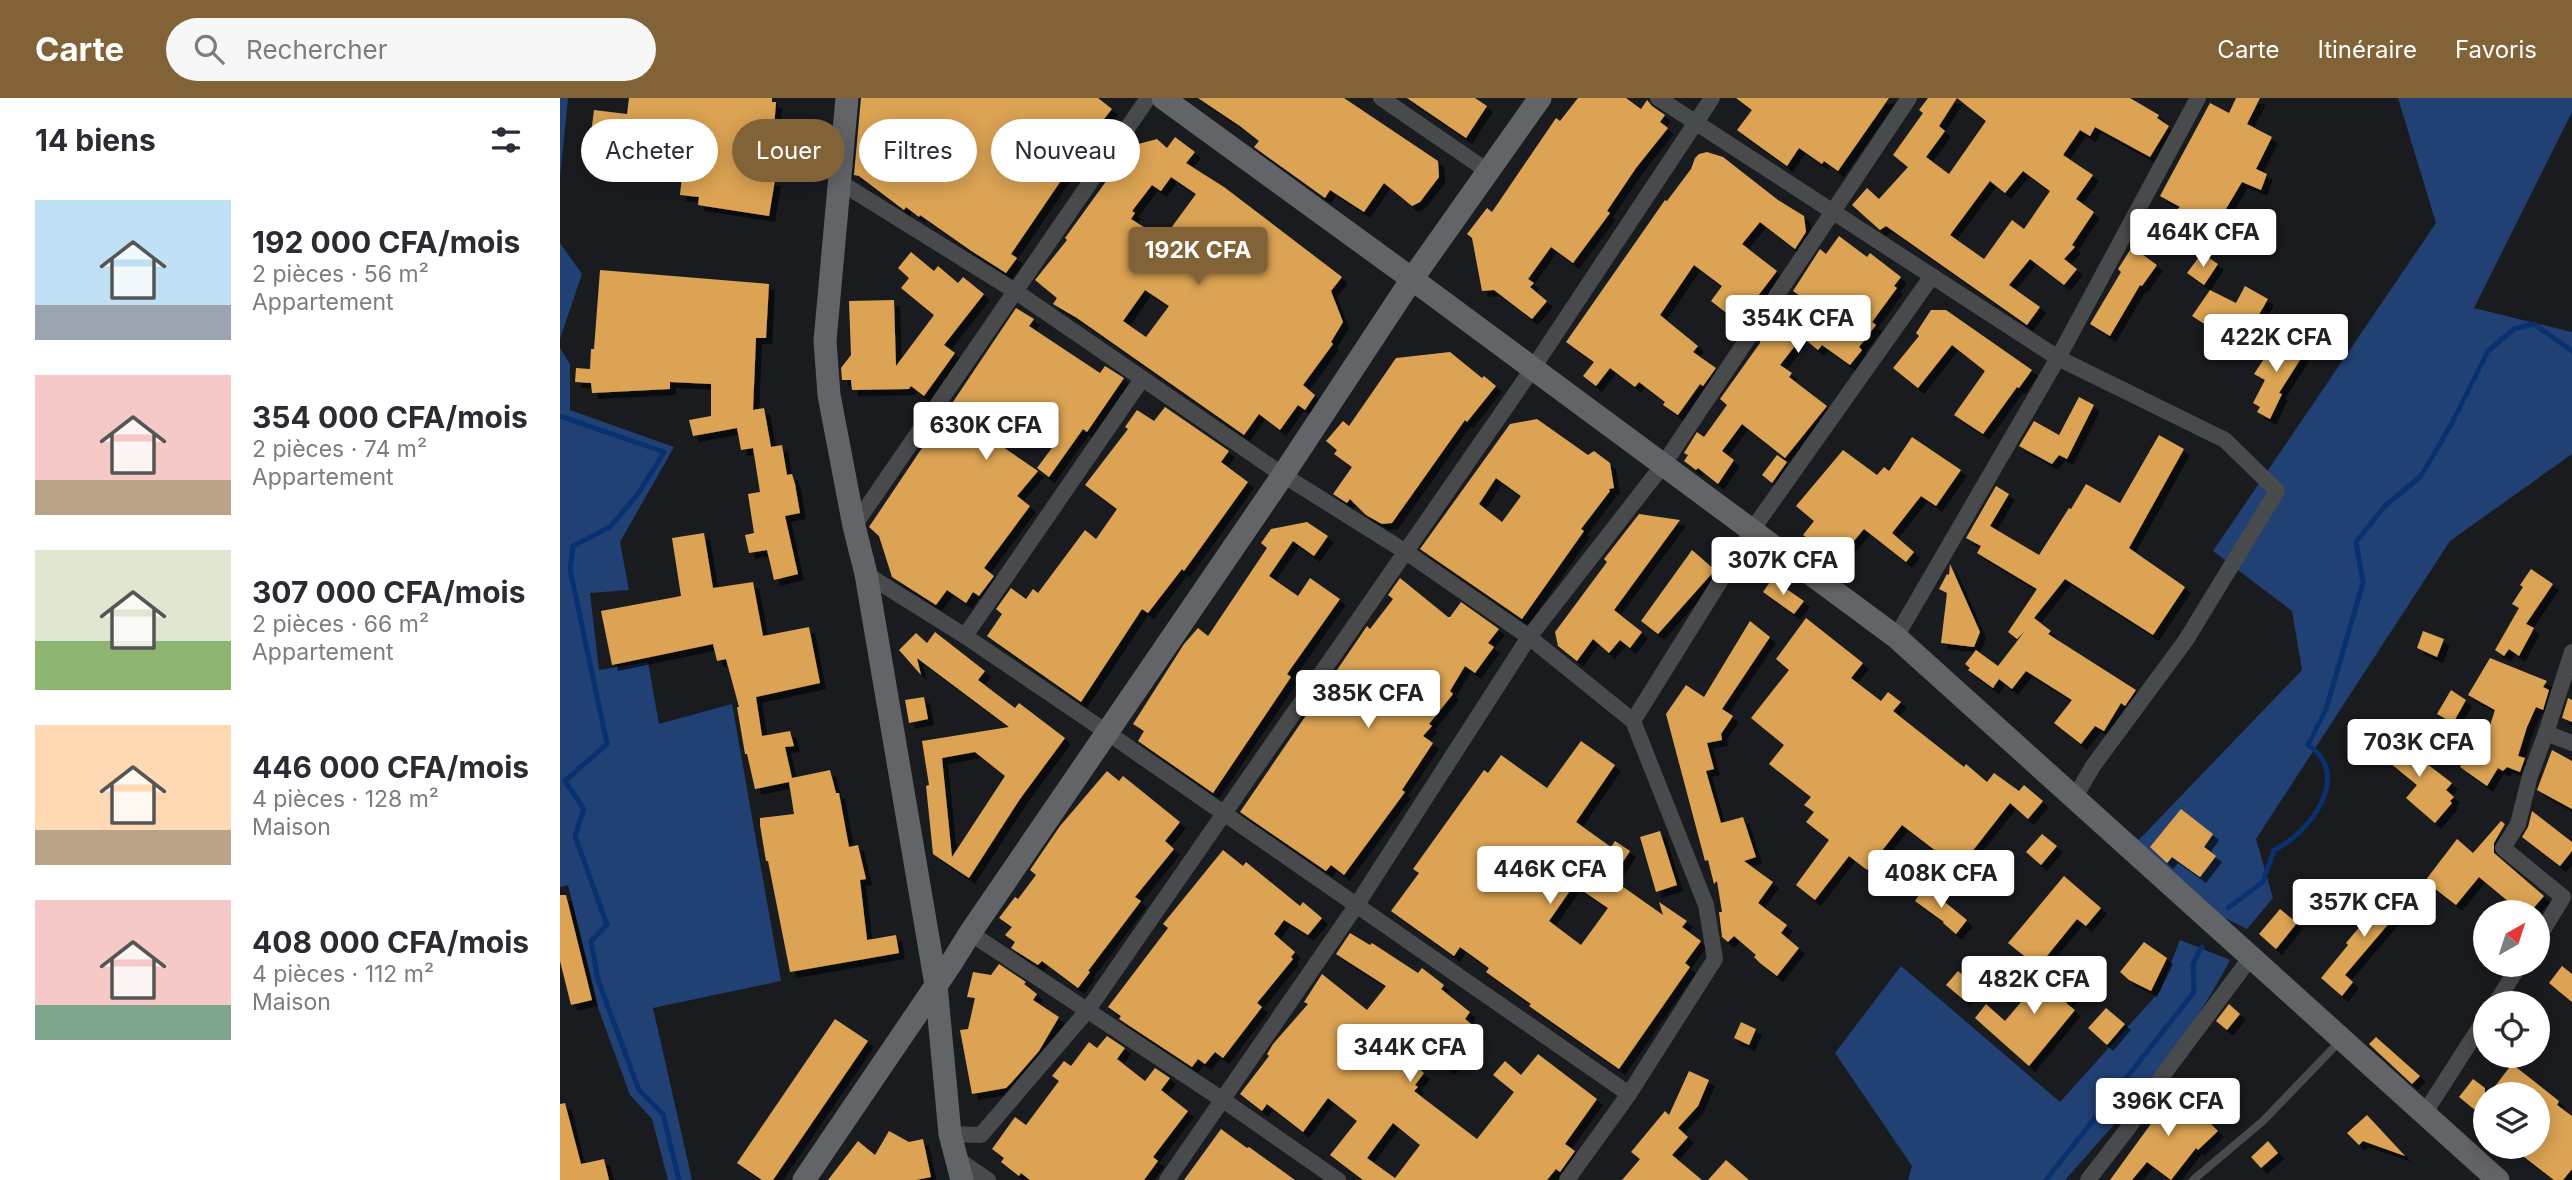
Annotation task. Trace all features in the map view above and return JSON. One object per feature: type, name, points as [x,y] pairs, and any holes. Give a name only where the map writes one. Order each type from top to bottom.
[{"type":"street","points":[[844,119],[846,98]]},
{"type":"street","points":[[854,526],[1148,98]]},
{"type":"street","points":[[1163,98],[1896,637],[2498,1180]]},
{"type":"street","points":[[1381,98],[1489,172]]},
{"type":"street","points":[[804,1180],[1283,475],[1412,279],[1540,98]]},
{"type":"street","points":[[1658,98],[2058,358],[2225,440],[2277,491],[2186,639],[2094,766],[2075,797]]},
{"type":"street","points":[[950,1134],[981,1135],[1087,1011],[1533,368],[1712,98]]},
{"type":"street","points":[[1167,1180],[1356,906],[1529,636],[1664,465],[1909,98]]},
{"type":"street","points":[[1896,637],[2058,358],[2191,101]]},
{"type":"street","points":[[838,182],[825,341],[829,395],[866,574],[936,985],[950,1134],[959,1169],[988,1180]]},
{"type":"street","points":[[840,182],[1015,291],[1283,475],[1406,552],[1529,636],[1633,721],[1706,905],[1715,959],[1629,1094],[1567,1180]]},
{"type":"street","points":[[1633,721],[1752,530],[1932,276]]},
{"type":"street","points":[[965,636],[1142,379]]},
{"type":"street","points":[[866,574],[965,636],[1108,733],[1629,1094]]},
{"type":"street","points":[[2550,919],[2568,892],[2503,848],[2518,824],[2530,776],[2572,652]]},
{"type":"street","points":[[2546,733],[2572,743]]},
{"type":"street","points":[[970,933],[1223,1100],[1338,1180]]},
{"type":"street","points":[[2088,1180],[2251,957]]},
{"type":"street","points":[[2424,1114],[2473,1038]]},
{"type":"lane","points":[[2193,1180],[2263,1121],[2343,1039]]},
{"type":"shaded area","points":[[560,98],[568,98],[560,177]]},
{"type":"shaded area","points":[[2398,98],[2572,98],[2572,112],[2474,308],[2572,332],[2572,454],[2450,541],[2256,839],[2273,898],[2247,929],[2205,908],[2133,846],[2302,670],[2292,611],[2213,551],[2436,223]]},
{"type":"shaded area","points":[[560,243],[582,274],[560,339]]},
{"type":"shaded area","points":[[560,348],[570,364],[570,410],[674,447],[620,542],[629,590],[590,593],[599,670],[648,662],[659,724],[732,704],[781,981],[653,1008],[692,1180],[668,1180],[652,1119],[630,1095],[597,1005],[568,885],[560,887]]},
{"type":"shaded area","points":[[2180,940],[2230,960],[2195,1020],[2155,1075],[2065,1180],[1908,1180],[1912,1166],[1835,1053],[1901,966],[2060,1102],[2160,991]]},
{"type":"building","points":[[629,98],[772,98],[772,102],[776,102],[775,119],[732,119],[732,182],[775,182],[769,216],[698,205],[699,197],[680,195],[681,182],[718,182],[718,119],[593,119],[594,110],[627,114]]},
{"type":"building","points":[[861,98],[1098,98],[1112,109],[1104,119],[991,119],[991,182],[1060,182],[1011,254],[1017,258],[1006,273],[920,215],[919,217],[906,207],[904,210],[867,182],[977,182],[977,119],[859,119]]},
{"type":"building","points":[[1198,98],[1344,98],[1438,161],[1439,177],[1420,202],[1412,206],[1384,183],[1364,212],[1330,190],[1325,198],[1254,147],[1259,141],[1240,126]]},
{"type":"building","points":[[1407,98],[1475,98],[1487,106],[1466,138]]},
{"type":"building","points":[[1578,98],[1626,98],[1641,109],[1647,100],[1665,115],[1660,122],[1668,128],[1636,168],[1607,211],[1610,213],[1573,263],[1551,247],[1528,279],[1534,283],[1530,287],[1547,301],[1532,319],[1494,290],[1482,291],[1472,238],[1467,234],[1487,208],[1492,212],[1556,118],[1560,121]]},
{"type":"building","points":[[1736,98],[1889,98],[1838,171],[1799,148],[1787,166],[1737,130],[1752,110]]},
{"type":"building","points":[[1928,98],[1957,98],[2130,98],[2159,115],[2157,118],[2169,126],[2150,157],[2095,127],[2090,136],[2080,130],[2063,155],[2093,175],[2076,199],[2094,212],[2072,245],[2075,247],[2064,259],[2077,269],[2064,285],[2030,259],[2009,285],[2040,307],[2027,325],[1886,226],[1880,230],[1852,205],[1867,188],[1879,199],[1908,167],[1893,155],[1923,113],[1919,110]],"holes":[[[1957,98],[1986,121],[1949,174],[1926,157],[1945,131],[1939,126]],[[2023,171],[2050,191],[2024,229],[2012,220],[1984,259],[1950,235],[1990,181],[2005,193]]]},
{"type":"building","points":[[2236,98],[2260,98],[2247,124],[2272,137],[2256,169],[2267,174],[2261,190],[2242,182],[2217,224],[2219,227],[2202,244],[2172,214],[2180,207],[2160,196],[2210,103],[2229,113]]},
{"type":"building","points":[[859,120],[859,176],[854,175]]},
{"type":"building","points":[[1175,137],[1195,152],[1186,163],[1224,187],[1342,277],[1331,291],[1343,322],[1331,342],[1333,344],[1303,385],[1315,395],[1305,410],[1298,405],[1280,430],[1259,414],[1244,435],[1053,304],[1057,298],[1035,280],[1067,240],[1065,238],[1106,182],[1140,182],[1140,144],[1157,139],[1167,148]],"holes":[[[1171,177],[1196,194],[1163,239],[1131,219],[1135,213],[1132,211],[1152,185],[1161,191]],[[1145,290],[1169,306],[1146,337],[1123,321]]]},
{"type":"building","points":[[1707,152],[1723,157],[1778,200],[1804,216],[1806,232],[1795,249],[1760,222],[1742,244],[1777,271],[1741,318],[1736,314],[1733,318],[1711,301],[1722,286],[1694,265],[1660,315],[1698,346],[1693,352],[1716,368],[1703,386],[1700,384],[1678,415],[1639,382],[1635,387],[1610,368],[1596,386],[1583,376],[1594,362],[1566,342],[1665,200],[1667,201],[1691,169],[1695,158]]},
{"type":"building","points":[[1839,236],[1867,257],[1870,253],[1901,277],[1894,286],[1897,288],[1872,322],[1876,325],[1859,347],[1862,350],[1850,365],[1822,345],[1818,350],[1802,337],[1780,365],[1792,373],[1789,377],[1827,406],[1785,458],[1742,424],[1722,451],[1734,460],[1718,484],[1684,461],[1688,455],[1684,453],[1697,432],[1704,437],[1727,405],[1720,399],[1760,340],[1779,318],[1786,323],[1800,296],[1793,291],[1820,249],[1826,254]]},
{"type":"building","points":[[2132,247],[2157,265],[2142,286],[2140,285],[2110,336],[2090,324],[2121,272],[2118,269]]},
{"type":"building","points":[[911,252],[934,271],[938,266],[958,283],[963,277],[984,294],[944,345],[955,353],[924,396],[911,386],[909,389],[852,390],[851,380],[842,380],[841,368],[851,355],[849,301],[894,300],[896,366],[934,315],[901,288],[909,278],[898,268]]},
{"type":"building","points":[[2202,253],[2218,264],[2204,285],[2187,273]]},
{"type":"building","points":[[600,270],[769,284],[766,338],[756,338],[753,410],[764,408],[771,447],[782,445],[787,475],[792,474],[795,484],[800,513],[785,516],[798,574],[774,580],[767,550],[749,553],[745,535],[754,533],[748,494],[760,492],[753,448],[741,450],[737,428],[693,436],[689,420],[711,416],[711,384],[670,382],[670,389],[592,393],[591,383],[575,382],[576,368],[590,369]]},
{"type":"building","points":[[2245,286],[2268,299],[2240,347],[2192,316],[2210,290],[2236,303]]},
{"type":"building","points":[[1016,308],[1034,319],[1029,326],[1100,373],[1105,366],[1124,378],[1087,432],[1083,429],[1049,477],[1037,468],[1057,441],[1019,416],[1000,445],[1038,471],[1017,496],[1030,506],[984,568],[994,576],[979,596],[973,592],[966,603],[947,590],[936,605],[892,577],[879,536],[869,527]]},
{"type":"building","points":[[1931,310],[1946,310],[2032,370],[1983,434],[1954,415],[1985,371],[1952,345],[1918,388],[1893,368],[1919,336],[1916,333]]},
{"type":"building","points":[[2279,336],[2305,352],[2279,393],[2282,394],[2270,419],[2257,412],[2260,407],[2253,403],[2265,380],[2254,374]]},
{"type":"building","points":[[1450,352],[1496,386],[1467,422],[1465,420],[1392,523],[1382,524],[1366,515],[1350,499],[1347,503],[1333,494],[1352,467],[1334,454],[1337,450],[1326,441],[1343,421],[1349,426],[1396,358]]},
{"type":"building","points":[[2079,397],[2094,405],[2067,459],[2059,455],[2052,464],[2019,446],[2034,421],[2059,435]]},
{"type":"building","points":[[1165,407],[1229,451],[1221,462],[1248,482],[1184,571],[1182,569],[1148,613],[1142,609],[1081,702],[987,636],[1002,614],[996,609],[1011,588],[1026,599],[1033,589],[1038,593],[1085,530],[1096,539],[1117,509],[1085,485],[1128,429],[1125,427],[1137,410],[1154,421]]},
{"type":"building","points":[[1537,419],[1588,455],[1594,451],[1610,463],[1614,488],[1609,489],[1581,529],[1584,531],[1522,619],[1420,549],[1510,424]],"holes":[[[1496,478],[1521,496],[1502,522],[1479,504]]]},
{"type":"building","points":[[2159,435],[2184,449],[2129,548],[2185,587],[2153,635],[2065,579],[2034,618],[2051,631],[2048,634],[2136,690],[2125,706],[2121,703],[2104,731],[2095,726],[2081,744],[2054,723],[2072,700],[2026,671],[2012,689],[1999,679],[1993,688],[1968,670],[1970,668],[1965,664],[1976,650],[1998,666],[2025,631],[2017,639],[2008,632],[2037,589],[1977,553],[1981,546],[1966,538],[1996,486],[2009,494],[1990,526],[2039,555],[2086,484],[2120,503]]},
{"type":"building","points":[[1912,437],[1961,470],[1936,506],[1921,496],[1892,533],[1914,552],[1906,562],[1864,529],[1837,561],[1803,535],[1814,521],[1796,506],[1843,450],[1877,475],[1884,467],[1889,471]]},
{"type":"building","points":[[1777,455],[1787,462],[1772,483],[1762,475]]},
{"type":"building","points":[[1639,514],[1680,520],[1614,610],[1642,632],[1630,648],[1620,640],[1609,653],[1593,639],[1577,661],[1558,646],[1555,632],[1607,562],[1604,559]]},
{"type":"building","points":[[1307,522],[1328,536],[1314,556],[1293,541],[1269,576],[1298,596],[1310,578],[1340,599],[1287,674],[1291,677],[1213,793],[1138,741],[1144,731],[1133,724],[1184,644],[1198,628],[1208,636],[1267,548],[1261,543],[1271,529]]},
{"type":"building","points":[[704,533],[713,588],[753,582],[763,636],[809,627],[820,683],[756,697],[762,736],[790,731],[794,746],[785,747],[792,778],[830,770],[836,793],[839,793],[849,847],[858,845],[866,879],[860,880],[867,940],[896,935],[899,953],[790,972],[760,825],[760,818],[794,814],[789,782],[755,789],[745,754],[739,707],[726,659],[717,661],[713,644],[612,665],[601,611],[681,596],[672,538]]},
{"type":"building","points":[[1692,550],[1715,570],[1658,634],[1641,621]]},
{"type":"building","points":[[1950,564],[1980,632],[1974,647],[1941,643],[1947,593],[1939,589],[1947,574],[1949,575]]},
{"type":"building","points":[[2531,569],[2553,584],[2526,624],[2534,628],[2519,656],[2509,649],[2504,656],[2495,650],[2519,608],[2512,604]]},
{"type":"building","points":[[1400,578],[1448,617],[1461,602],[1499,629],[1488,643],[1494,647],[1475,673],[1465,666],[1450,691],[1453,694],[1423,736],[1433,743],[1402,790],[1405,792],[1344,875],[1331,865],[1326,871],[1240,812],[1367,626],[1370,629],[1393,599],[1388,595]]},
{"type":"building","points":[[1772,579],[1804,601],[1794,614],[1763,592]]},
{"type":"building","points":[[1806,618],[1863,663],[1851,678],[1881,701],[1888,692],[1901,702],[1893,711],[1964,767],[1966,764],[1987,782],[1994,773],[2019,791],[2024,785],[2043,801],[2028,819],[2010,803],[1971,853],[1974,857],[1962,871],[1902,825],[1867,870],[1849,856],[1815,900],[1796,885],[1829,840],[1806,822],[1814,812],[1804,805],[1811,797],[1769,764],[1784,745],[1751,718],[1789,670],[1776,659]]},
{"type":"building","points":[[1750,621],[1770,637],[1722,709],[1733,716],[1721,734],[1722,740],[1707,743],[1714,769],[1706,771],[1721,823],[1743,817],[1756,857],[1744,861],[1773,882],[1758,903],[1787,925],[1781,933],[1799,948],[1777,976],[1734,936],[1728,942],[1722,937],[1719,912],[1722,912],[1717,881],[1714,884],[1708,860],[1705,861],[1666,714],[1686,685],[1704,697]]},
{"type":"building","points":[[2423,631],[2444,639],[2437,657],[2417,648]]},
{"type":"building","points":[[935,632],[985,671],[978,680],[1015,708],[1019,703],[1065,738],[1020,799],[969,878],[933,854],[926,786],[929,785],[922,741],[1009,727],[917,658],[921,675],[899,650],[916,633],[927,643]],"holes":[[[975,752],[1005,776],[952,857],[942,758]]]},
{"type":"building","points":[[2490,658],[2547,681],[2543,687],[2549,690],[2543,710],[2536,707],[2527,727],[2518,756],[2525,758],[2520,772],[2507,767],[2503,771],[2498,768],[2487,786],[2460,767],[2470,752],[2479,758],[2495,710],[2468,695]]},
{"type":"building","points":[[2451,690],[2466,700],[2453,723],[2437,714]]},
{"type":"building","points":[[924,697],[928,719],[909,723],[905,700]]},
{"type":"building","points":[[2568,698],[2572,700],[2572,722],[2562,718]]},
{"type":"building","points":[[2388,734],[2452,783],[2446,790],[2454,797],[2450,801],[2452,803],[2435,823],[2406,798],[2417,785],[2376,750]]},
{"type":"building","points":[[1581,741],[1615,765],[1576,822],[1611,847],[1615,841],[1630,851],[1612,879],[1663,915],[1659,902],[1687,921],[1682,927],[1701,941],[1685,963],[1690,967],[1619,1069],[1529,1006],[1531,1004],[1486,972],[1489,968],[1460,947],[1454,956],[1391,911],[1419,873],[1413,869],[1484,770],[1488,773],[1501,755],[1547,788]],"holes":[[[1574,885],[1608,908],[1581,945],[1549,921]]]},
{"type":"building","points":[[2552,750],[2572,761],[2572,809],[2537,790]]},
{"type":"building","points":[[1107,771],[1119,781],[1123,776],[1180,822],[1165,841],[1174,849],[1135,897],[1141,901],[1078,988],[1042,961],[1038,965],[1011,948],[1015,942],[1005,935],[1012,927],[999,918],[1036,875],[1030,870],[1060,826]]},
{"type":"building","points":[[2181,809],[2213,834],[2204,847],[2216,856],[2200,877],[2172,857],[2167,863],[2150,847]]},
{"type":"building","points":[[2532,811],[2572,842],[2572,851],[2560,866],[2522,837]]},
{"type":"building","points":[[2501,821],[2505,824],[2494,843],[2494,853],[2544,896],[2540,900],[2507,900],[2479,877],[2456,905],[2425,881],[2457,839],[2473,853]]},
{"type":"building","points":[[1660,831],[1677,885],[1656,892],[1640,837]]},
{"type":"building","points":[[2042,834],[2057,846],[2041,865],[2026,852]]},
{"type":"building","points":[[1223,850],[1243,866],[1246,862],[1300,906],[1303,902],[1322,918],[1308,935],[1284,920],[1274,934],[1295,952],[1291,957],[1293,959],[1257,1003],[1262,1007],[1223,1058],[1215,1052],[1205,1064],[1198,1059],[1192,1067],[1119,1019],[1121,1016],[1108,1007],[1168,928],[1163,924]]},
{"type":"building","points":[[2064,876],[2101,908],[2086,926],[2077,919],[2038,967],[2008,943]]},
{"type":"building","points":[[2389,885],[2408,901],[2345,975],[2353,982],[2342,996],[2321,978],[2382,900],[2378,898]]},
{"type":"building","points":[[1925,886],[1967,920],[1956,934],[1915,901]]},
{"type":"building","points":[[560,895],[566,895],[592,1000],[571,1005],[560,961]]},
{"type":"building","points":[[2280,909],[2297,923],[2276,949],[2259,934]]},
{"type":"building","points":[[1350,933],[1370,945],[1372,943],[1418,973],[1422,968],[1444,985],[1441,989],[1470,1012],[1465,1019],[1480,1031],[1449,1069],[1435,1058],[1445,1045],[1421,1025],[1400,1053],[1424,1073],[1414,1091],[1477,1139],[1514,1092],[1493,1075],[1505,1061],[1521,1075],[1538,1054],[1597,1099],[1565,1144],[1575,1151],[1560,1172],[1556,1169],[1547,1180],[1363,1180],[1330,1155],[1357,1121],[1328,1098],[1303,1132],[1267,1104],[1262,1111],[1240,1094],[1269,1056],[1267,1054],[1273,1044],[1308,1004],[1304,1002],[1322,974],[1367,1010],[1386,986],[1336,954]],"holes":[[[1393,1123],[1420,1145],[1395,1178],[1367,1158]]]},
{"type":"building","points":[[2144,942],[2167,958],[2151,991],[2129,980],[2120,972]]},
{"type":"building","points":[[999,964],[1026,982],[1024,984],[1037,994],[1033,1000],[1059,1017],[1039,1051],[1006,1088],[972,1094],[960,1030],[968,1029],[975,998],[967,997],[973,972],[991,975]]},
{"type":"building","points":[[2053,964],[2078,988],[2066,1003],[2075,1010],[2029,1066],[1975,1018],[1986,1004],[2005,1021]]},
{"type":"building","points":[[2562,966],[2572,974],[2572,1002],[2549,983]]},
{"type":"building","points":[[1958,971],[1976,986],[1964,1000],[1946,985]]},
{"type":"building","points":[[2229,1004],[2240,1014],[2227,1030],[2216,1021]]},
{"type":"building","points":[[2106,1008],[2125,1024],[2107,1045],[2088,1028]]},
{"type":"building","points":[[835,1019],[868,1041],[773,1180],[762,1180],[737,1163]]},
{"type":"building","points":[[1741,1022],[1756,1029],[1749,1045],[1734,1038]]},
{"type":"building","points":[[1107,1036],[1125,1048],[1117,1059],[1145,1081],[1155,1068],[1170,1078],[1161,1090],[1188,1111],[1153,1157],[1158,1161],[1144,1180],[1030,1180],[1021,1173],[1019,1176],[1001,1162],[1004,1158],[992,1149],[1015,1117],[1026,1125],[1059,1081],[1052,1076],[1064,1061],[1071,1066],[1089,1042],[1097,1048]]},
{"type":"building","points":[[2376,1037],[2420,1076],[2412,1084],[2369,1044]]},
{"type":"building","points":[[2509,1068],[2517,1068],[2535,1082],[2498,1082]]},
{"type":"building","points":[[1689,1071],[1709,1080],[1698,1106],[1678,1128],[1688,1137],[1672,1155],[1702,1180],[1622,1180],[1640,1159],[1631,1152],[1665,1111],[1669,1115]]},
{"type":"building","points":[[2473,1079],[2477,1082],[2473,1082],[2473,1108],[2459,1097]]},
{"type":"building","points":[[2170,1084],[2218,1131],[2198,1150],[2196,1148],[2171,1180],[2147,1162],[2132,1180],[2110,1180],[2153,1121],[2148,1118]]},
{"type":"building","points":[[2550,1094],[2559,1101],[2557,1105],[2572,1116],[2572,1169],[2563,1180],[2554,1180],[2527,1159],[2550,1159]]},
{"type":"building","points":[[565,1103],[581,1164],[604,1159],[609,1180],[560,1180],[560,1104]]},
{"type":"building","points":[[2367,1115],[2405,1156],[2363,1141],[2359,1145],[2347,1133]]},
{"type":"building","points":[[1221,1129],[1249,1147],[1295,1180],[1184,1180]]},
{"type":"building","points":[[889,1131],[909,1142],[923,1139],[931,1177],[916,1180],[828,1180],[858,1141],[875,1155]]},
{"type":"building","points":[[2268,1141],[2278,1153],[2261,1168],[2251,1157]]},
{"type":"building","points":[[1726,1160],[1749,1180],[1708,1180]]},
{"type":"waterway","points":[[2228,908],[2263,882],[2274,850],[2301,831],[2312,818],[2327,787],[2327,772],[2321,757],[2308,745],[2326,709],[2363,583],[2356,542],[2385,506],[2421,476],[2452,423],[2488,351],[2514,329],[2534,324],[2572,351]]},
{"type":"waterway","points":[[560,416],[664,452],[638,494],[610,527],[573,546],[570,569],[607,744],[565,781],[584,809],[575,836],[607,925],[591,941],[598,980],[639,1090],[663,1114],[679,1180]]},
{"type":"waterway","points":[[2046,1180],[2194,992],[2193,964],[2202,947]]}]
